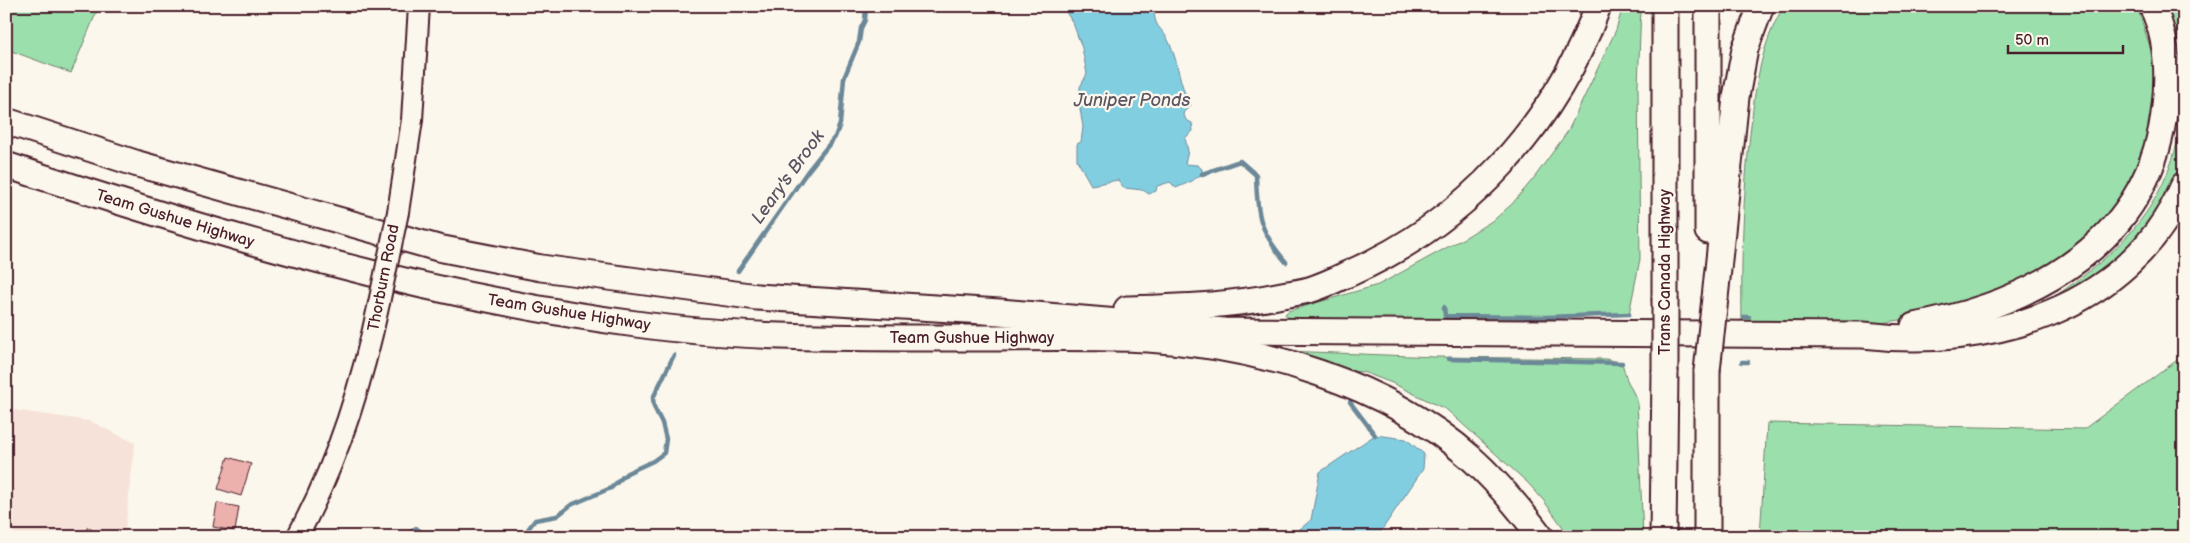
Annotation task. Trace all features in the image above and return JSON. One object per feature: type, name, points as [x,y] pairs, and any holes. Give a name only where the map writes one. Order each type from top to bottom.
[{"type":"highway","points":[[1000,312],[1190,307],[1253,301],[1315,288],[1374,263],[1424,232],[1478,190],[1522,143],[1559,91],[1588,35],[1598,6]]},
{"type":"highway","name":"Trans Canada Highway","points":[[1663,537],[1665,6]]},
{"type":"highway","points":[[1707,537],[1707,371],[1711,298],[1708,6]]},
{"type":"highway","points":[[1711,298],[1737,89],[1745,49],[1761,6]]},
{"type":"highway","points":[[1863,335],[1950,318],[2022,294],[2048,281],[2070,266],[2089,251],[2117,222],[2136,195],[2148,172],[2164,116],[2167,86],[2166,58],[2161,32],[2152,6]]},
{"type":"highway","name":"Team Gushue Highway","points":[[6,121],[138,164],[438,248],[541,268],[757,297],[1000,312]]},
{"type":"highway","name":"Team Gushue Highway","points":[[6,165],[126,205],[295,255],[433,289],[543,311],[692,331],[733,334],[883,338],[1150,340]]},
{"type":"highway","points":[[1000,312],[1224,331],[1863,335],[1893,339],[1976,334],[2036,319],[2062,308],[2107,282],[2147,244],[2165,219],[2184,185]]},
{"type":"highway","points":[[1150,340],[1224,331]]},
{"type":"highway","points":[[1150,340],[1260,356],[1326,375],[1374,396],[1434,430],[1470,457],[1510,496],[1541,537]]},
{"type":"main road","name":"Thorburn Road","points":[[297,537],[318,493],[352,408],[369,350],[398,212],[412,120],[419,6]]},
{"type":"shaded area","points":[[6,409],[90,421],[135,443],[125,531],[134,537],[6,537]]},
{"type":"green space","points":[[6,6],[99,6],[71,73],[6,49]]},
{"type":"green space","points":[[1623,6],[1641,6],[1638,86],[1640,259],[1629,314],[1488,317],[1484,320],[1288,318],[1285,314],[1288,311],[1378,285],[1466,237],[1495,219],[1512,204],[1534,178],[1568,131],[1616,30]]},
{"type":"green space","points":[[1784,6],[2137,6],[2157,69],[2157,105],[2138,181],[2070,265],[1944,313],[1869,325],[1742,322],[1744,205],[1754,101],[1760,68],[1769,36]]},
{"type":"green space","points":[[2166,6],[2184,6],[2184,60],[2179,37]]},
{"type":"green space","points":[[2184,115],[2184,186],[2097,290],[2048,301],[2084,275],[2117,247],[2146,213],[2170,167]]},
{"type":"green space","points":[[1286,351],[1435,357],[1606,359],[1622,363],[1627,380],[1637,400],[1643,537],[1570,537],[1544,501],[1528,483],[1447,410],[1392,383],[1363,372],[1350,371]]},
{"type":"green space","points":[[2184,355],[2184,537],[1760,537],[1767,423],[2084,429]]},
{"type":"water","name":"Juniper Ponds","points":[[1062,6],[1154,6],[1155,19],[1172,50],[1184,90],[1191,105],[1183,113],[1186,120],[1192,123],[1193,131],[1185,138],[1188,151],[1185,164],[1197,165],[1202,169],[1202,174],[1176,188],[1170,182],[1157,186],[1156,191],[1149,194],[1143,190],[1124,188],[1118,180],[1091,185],[1077,160],[1077,144],[1081,142],[1083,127],[1080,109],[1080,87],[1087,74],[1082,48],[1073,23]]},
{"type":"water","points":[[1375,435],[1406,439],[1424,454],[1423,469],[1377,537],[1290,537],[1311,520],[1320,472]]},
{"type":"building","points":[[228,457],[251,464],[241,496],[218,489]]},
{"type":"building","points":[[217,503],[239,507],[235,531],[213,527]]},
{"type":"building","points":[[88,527],[102,537],[81,537]]},
{"type":"waterway","name":"Leary's Brook","points":[[738,271],[807,172],[835,137],[840,124],[844,78],[859,42],[861,28],[865,20],[866,6]]},
{"type":"waterway","points":[[1202,174],[1240,161],[1256,175],[1257,201],[1261,222],[1270,241],[1286,262]]},
{"type":"waterway","points":[[1444,307],[1445,316],[1546,317],[1629,314]]},
{"type":"waterway","points":[[1744,317],[1749,317]]},
{"type":"waterway","name":"Leary's Brook","points":[[522,537],[535,520],[557,516],[571,505],[611,488],[627,473],[653,461],[664,453],[666,439],[662,423],[654,407],[653,398],[674,355]]},
{"type":"waterway","points":[[1448,359],[1622,363]]},
{"type":"waterway","points":[[1742,362],[1748,362]]},
{"type":"waterway","points":[[1350,402],[1375,435]]},
{"type":"waterway","name":"Leary's Brook","points":[[406,537],[416,528],[428,537]]}]
